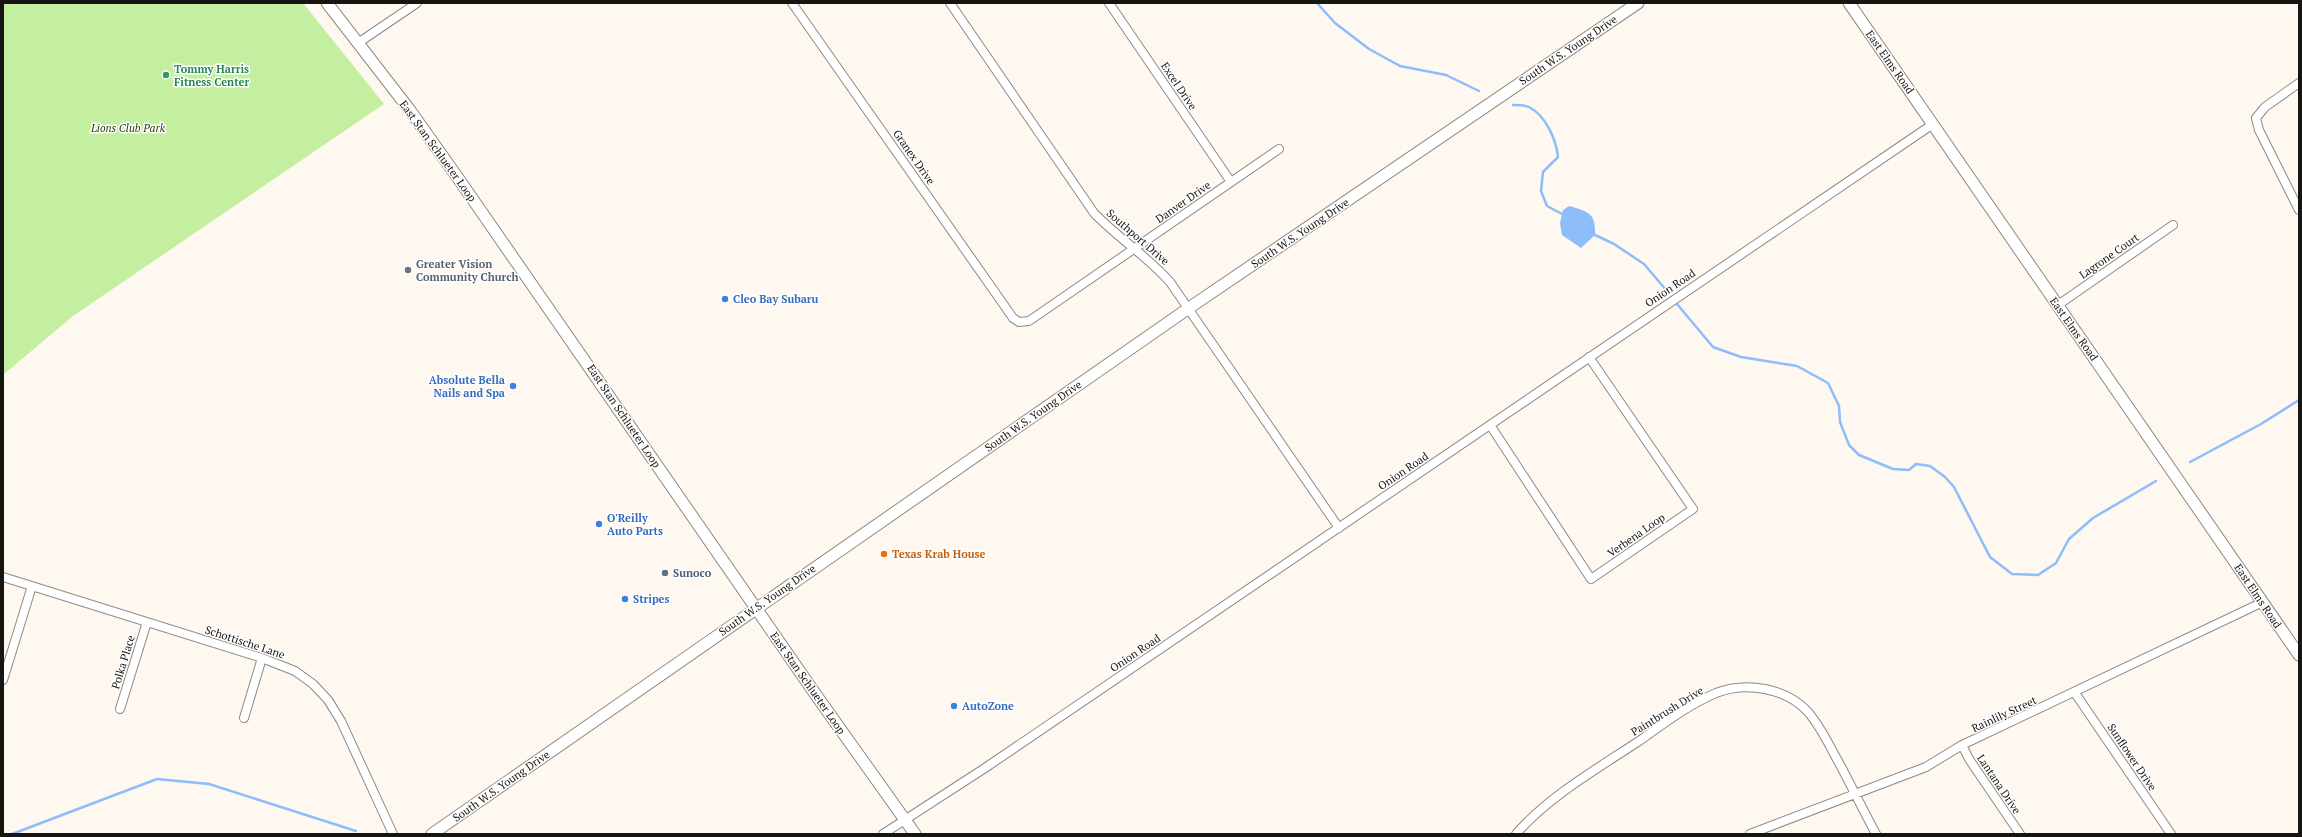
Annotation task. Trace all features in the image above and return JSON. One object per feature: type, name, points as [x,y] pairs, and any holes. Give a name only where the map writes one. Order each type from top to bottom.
[{"type":"main road","name":"East Stan Schlueter Loop","points":[[327,3],[458,178],[914,834]]},
{"type":"main road","name":"South W.S. Young Drive","points":[[432,834],[1189,308],[1638,3]]},
{"type":"main road","name":"East Elms Road","points":[[1850,3],[2299,655]]},
{"type":"street","points":[[358,43],[417,3]]},
{"type":"street","name":"Granex Drive","points":[[792,3],[1013,318],[1019,322]]},
{"type":"street","name":"Southport Drive","points":[[950,3],[1094,213],[1107,226],[1162,272],[1189,308],[1339,528]]},
{"type":"street","name":"Excel Drive","points":[[1109,3],[1231,182]]},
{"type":"street","points":[[2299,83],[2265,107],[2256,118],[2258,130],[2299,210]]},
{"type":"street","name":"Onion Road","points":[[884,834],[1339,528],[1933,124]]},
{"type":"street","name":"Danver Drive","points":[[1019,322],[1029,321],[1279,149]]},
{"type":"street","name":"Lagrone Court","points":[[2058,305],[2173,225]]},
{"type":"street","name":"Verbena Loop","points":[[1490,425],[1591,579],[1693,509],[1589,357]]},
{"type":"street","name":"Schottische Lane","points":[[3,577],[262,658],[295,671],[313,684],[328,700],[341,722],[393,834]]},
{"type":"street","points":[[3,680],[32,586]]},
{"type":"street","name":"Rainlily Street","points":[[1750,834],[1926,767],[1962,745],[2075,693],[2262,602]]},
{"type":"street","name":"Polka Place","points":[[120,709],[147,622]]},
{"type":"street","points":[[244,718],[262,658]]},
{"type":"street","name":"Paintbrush Drive","points":[[1516,834],[1529,819],[1551,802],[1688,708],[1716,693],[1740,687],[1773,691],[1790,699],[1807,711],[1821,730],[1876,834]]},
{"type":"street","name":"Sunflower Drive","points":[[2075,693],[2171,834]]},
{"type":"street","name":"Lantana Drive","points":[[1962,745],[1969,759],[2020,834]]},
{"type":"green space","name":"Lions Club Park","points":[[3,3],[303,3],[384,104],[73,316],[3,375]]},
{"type":"water","points":[[1569,206],[1590,214],[1594,222],[1595,235],[1581,248],[1562,235],[1560,223],[1563,210]]},
{"type":"waterway","points":[[1317,3],[1335,23],[1369,49],[1400,66],[1446,75],[1479,91]]},
{"type":"waterway","points":[[1513,105],[1527,106],[1535,111],[1549,129],[1555,143],[1558,157],[1543,172],[1541,191],[1547,206],[1564,215]]},
{"type":"waterway","points":[[1593,234],[1614,244],[1644,264],[1667,291]]},
{"type":"waterway","points":[[1677,304],[1713,347],[1741,357],[1797,366],[1828,383],[1839,406],[1840,422],[1849,445],[1859,455],[1893,469],[1909,470],[1916,464],[1930,466],[1945,477],[1954,487],[1990,557],[2012,574],[2038,575],[2056,563],[2069,539],[2093,518],[2156,481]]},
{"type":"waterway","points":[[2190,462],[2261,424],[2299,400]]},
{"type":"waterway","points":[[12,834],[157,779],[209,784],[356,831]]},
{"type":"place","name":"Tommy Harris Fitness Center","points":[[166,75]]},
{"type":"place","name":"Greater Vision Community Church","points":[[408,270]]},
{"type":"place","name":"Cleo Bay Subaru","points":[[725,299]]},
{"type":"place","name":"Absolute Bella Nails and Spa","points":[[513,386]]},
{"type":"place","name":"O'Reilly Auto Parts","points":[[599,524]]},
{"type":"place","name":"Texas Krab House","points":[[884,554]]},
{"type":"place","name":"Sunoco","points":[[665,573]]},
{"type":"place","name":"Stripes","points":[[625,599]]},
{"type":"place","name":"AutoZone","points":[[954,706]]}]
